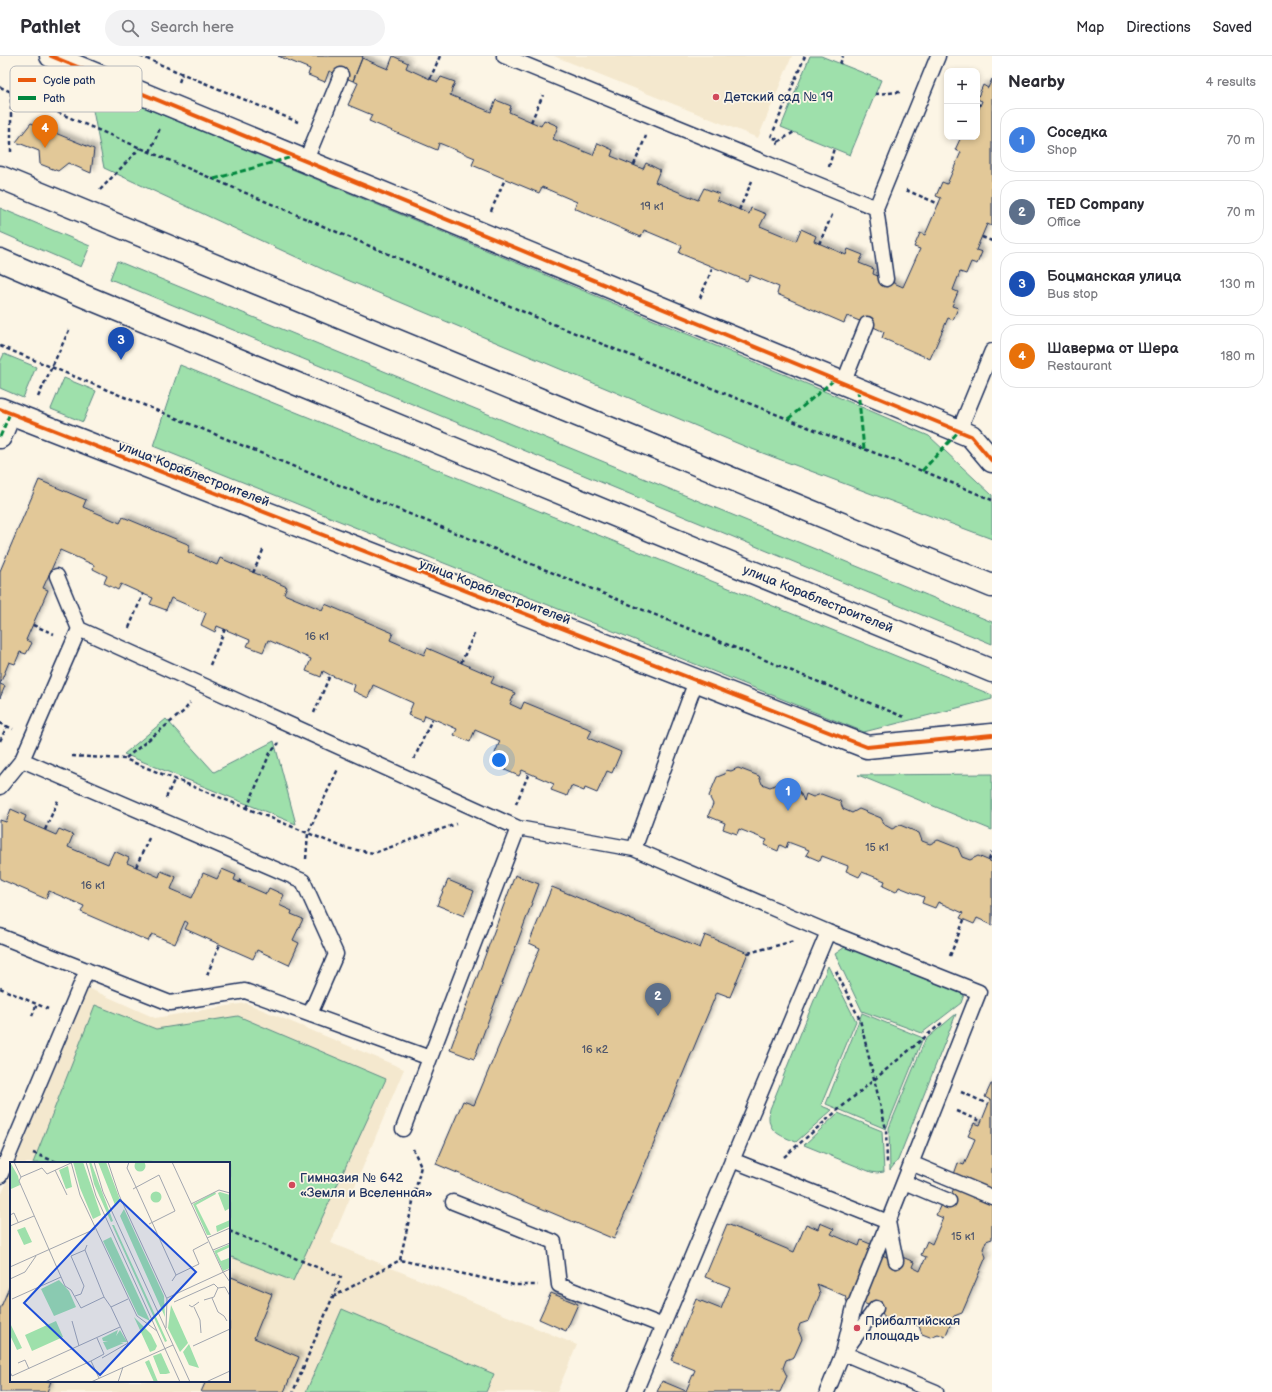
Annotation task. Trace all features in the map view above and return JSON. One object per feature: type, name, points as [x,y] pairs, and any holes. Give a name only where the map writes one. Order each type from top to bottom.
[{"type":"main road","points":[[51,56],[76,66]]},
{"type":"main road","points":[[142,93],[971,436],[992,461]]},
{"type":"main road","points":[[0,177],[992,586]]},
{"type":"main road","name":"улица Кораблестроителей","points":[[0,260],[132,316],[992,670]]},
{"type":"main road","points":[[0,437],[5,411]]},
{"type":"main road","name":"улица Кораблестроителей","points":[[5,411],[867,747],[992,735]]},
{"type":"lane","points":[[504,56],[876,208]]},
{"type":"lane","points":[[886,279],[876,208],[938,56]]},
{"type":"lane","points":[[306,160],[341,76]]},
{"type":"lane","points":[[843,384],[867,324]]},
{"type":"lane","points":[[959,431],[992,351]]},
{"type":"lane","points":[[57,576],[79,629],[120,648],[513,825],[634,849],[828,932],[979,992],[854,1307],[843,1353],[827,1392]]},
{"type":"lane","points":[[0,787],[22,760],[79,629]]},
{"type":"lane","points":[[634,849],[696,681]]},
{"type":"lane","points":[[22,760],[303,881],[336,954],[310,1014]]},
{"type":"lane","points":[[403,1129],[430,1058],[513,825]]},
{"type":"lane","points":[[635,1392],[828,932]]},
{"type":"lane","points":[[0,936],[170,1003],[245,991],[430,1058]]},
{"type":"lane","points":[[0,1176],[87,970]]},
{"type":"lane","points":[[732,1160],[888,1222]]},
{"type":"lane","points":[[911,1163],[992,1197]]},
{"type":"lane","points":[[904,1182],[949,1201]]},
{"type":"lane","points":[[453,1202],[554,1242],[559,1285],[663,1326]]},
{"type":"lane","points":[[888,1222],[896,1261]]},
{"type":"lane","points":[[843,1353],[876,1308]]},
{"type":"lane","points":[[843,1353],[936,1392]]},
{"type":"path","points":[[140,56],[318,131]]},
{"type":"path","points":[[430,79],[440,56]]},
{"type":"path","points":[[778,143],[779,140],[771,137],[805,56]]},
{"type":"path","points":[[840,64],[843,56]]},
{"type":"path","points":[[531,122],[551,75]]},
{"type":"path","points":[[0,87],[10,92]]},
{"type":"path","points":[[11,112],[11,157]]},
{"type":"path","points":[[57,112],[538,318],[830,436],[933,475],[992,500]]},
{"type":"path","points":[[634,165],[654,117]]},
{"type":"path","points":[[739,210],[764,162],[778,143],[794,132]]},
{"type":"path","points":[[93,188],[100,191],[140,148]]},
{"type":"path","points":[[488,217],[505,178]]},
{"type":"path","points":[[887,181],[939,204]]},
{"type":"path","points":[[820,244],[841,193]]},
{"type":"path","points":[[982,237],[992,241]]},
{"type":"path","points":[[698,304],[713,267]]},
{"type":"path","points":[[36,402],[70,328]]},
{"type":"path","points":[[0,346],[907,718]]},
{"type":"path","points":[[254,573],[264,548]]},
{"type":"path","points":[[120,648],[143,594]]},
{"type":"path","points":[[126,759],[184,711],[195,698],[225,629]]},
{"type":"path","points":[[461,663],[475,632]]},
{"type":"path","points":[[247,808],[270,753],[300,729],[330,674]]},
{"type":"path","points":[[406,777],[432,719]]},
{"type":"path","points":[[0,741],[7,726]]},
{"type":"path","points":[[303,881],[308,833],[347,750]]},
{"type":"path","points":[[65,756],[126,759],[346,848],[374,853],[486,813]]},
{"type":"path","points":[[513,825],[529,773]]},
{"type":"path","points":[[45,830],[67,780]]},
{"type":"path","points":[[136,867],[158,818]]},
{"type":"path","points":[[989,860],[992,852]]},
{"type":"path","points":[[941,977],[964,920]]},
{"type":"path","points":[[748,953],[828,932]]},
{"type":"path","points":[[196,999],[220,944]]},
{"type":"path","points":[[823,946],[860,1020],[886,1129]]},
{"type":"path","points":[[0,988],[67,1017]]},
{"type":"path","points":[[32,1016],[38,1004]]},
{"type":"path","points":[[766,1174],[923,1038]]},
{"type":"path","points":[[942,1085],[988,1104]]},
{"type":"path","points":[[936,1102],[981,1121]]},
{"type":"path","points":[[400,1260],[421,1166],[403,1129]]},
{"type":"path","points":[[27,1150],[57,1162]]},
{"type":"path","points":[[230,1232],[341,1276],[293,1392]]},
{"type":"path","points":[[332,1297],[400,1260],[514,1285],[559,1285]]},
{"type":"shaded area","name":"Детский сад № 19","points":[[554,56],[792,56],[758,138]]},
{"type":"shaded area","name":"Гимназия № 642 «Земля и Вселенная»","points":[[88,988],[155,1018],[246,1003],[404,1069],[331,1243],[577,1345],[557,1392],[0,1392],[0,1198],[10,1174],[10,1382],[230,1382],[230,1162],[15,1162]]},
{"type":"green space","points":[[810,56],[821,56],[881,80],[850,155],[781,127]]},
{"type":"green space","points":[[142,107],[831,394],[929,436],[992,495],[992,539],[744,446],[333,274],[104,168],[93,112],[142,112]]},
{"type":"green space","points":[[0,208],[90,246],[81,267],[0,232]]},
{"type":"green space","points":[[117,261],[992,622],[992,644],[110,279]]},
{"type":"green space","points":[[4,354],[36,367],[23,398],[0,388],[0,362]]},
{"type":"green space","points":[[180,365],[992,695],[992,699],[864,732],[153,446]]},
{"type":"green space","points":[[64,378],[96,391],[83,422],[51,409]]},
{"type":"green space","points":[[166,719],[214,772],[274,741],[296,824],[124,754]]},
{"type":"green space","points":[[992,774],[992,830],[858,775]]},
{"type":"green space","points":[[845,947],[852,947],[965,992],[961,1003],[922,1033],[862,1011],[835,954]]},
{"type":"green space","points":[[828,966],[856,1021],[821,1105],[832,1110],[796,1142],[775,1131],[770,1122],[770,1109]]},
{"type":"green space","points":[[95,1005],[156,1029],[238,1016],[386,1079],[293,1281],[230,1256],[230,1162],[33,1162]]},
{"type":"green space","points":[[862,1013],[923,1038],[886,1129],[826,1104]]},
{"type":"green space","points":[[956,1014],[898,1160],[890,1170],[889,1128],[925,1040]]},
{"type":"green space","points":[[838,1113],[882,1131],[884,1172],[871,1172],[804,1145]]},
{"type":"green space","points":[[342,1309],[494,1374],[486,1392],[306,1392]]},
{"type":"building","points":[[278,56],[363,56],[353,81],[329,71],[325,82],[308,75],[310,69]]},
{"type":"building","points":[[393,56],[408,63],[406,68],[430,79],[438,82],[441,77],[455,82],[450,95],[491,112],[496,100],[511,106],[509,112],[541,126],[544,120],[558,126],[553,139],[593,155],[598,143],[613,150],[611,156],[643,169],[646,163],[660,170],[655,182],[698,200],[704,188],[719,194],[717,200],[749,214],[751,208],[766,214],[760,226],[796,241],[801,229],[816,236],[814,241],[846,255],[848,249],[863,255],[859,263],[874,269],[873,274],[903,287],[920,249],[914,247],[920,233],[925,235],[941,198],[936,196],[942,182],[947,184],[961,152],[955,150],[960,140],[980,140],[980,106],[982,101],[980,100],[980,92],[983,85],[988,88],[992,79],[992,226],[987,224],[976,250],[982,252],[977,264],[971,262],[966,274],[960,272],[953,290],[958,292],[952,306],[958,308],[953,320],[948,318],[930,359],[882,338],[884,332],[867,324],[847,316],[844,323],[777,294],[779,287],[750,275],[747,281],[679,253],[682,246],[644,230],[641,237],[574,208],[577,202],[542,187],[539,193],[472,165],[475,158],[439,143],[437,150],[369,121],[372,115],[348,105],[358,83],[353,81],[362,58],[388,69]]},
{"type":"building","points":[[31,123],[94,149],[91,173],[68,163],[58,171],[40,164],[39,151],[16,142]]},
{"type":"building","points":[[39,480],[86,500],[83,507],[120,523],[123,517],[190,545],[188,552],[217,565],[220,558],[287,587],[284,594],[322,610],[325,604],[393,633],[390,640],[424,655],[427,648],[494,677],[491,683],[515,693],[510,704],[521,709],[524,702],[592,730],[588,738],[621,752],[612,773],[607,771],[597,793],[585,788],[584,791],[571,786],[567,796],[551,790],[554,784],[522,770],[519,776],[505,770],[510,759],[495,753],[500,741],[475,730],[470,742],[454,735],[457,729],[425,715],[423,721],[408,715],[413,703],[373,685],[368,698],[353,691],[355,685],[323,671],[321,677],[306,671],[311,659],[268,640],[263,652],[247,646],[250,640],[217,626],[215,632],[201,625],[206,613],[171,598],[166,610],[150,604],[153,598],[121,584],[118,590],[104,583],[107,576],[93,569],[94,565],[60,550],[43,588],[48,590],[26,640],[32,643],[26,654],[20,652],[15,664],[9,662],[0,684],[0,571]]},
{"type":"building","points":[[0,684],[5,686],[0,698]]},
{"type":"building","points":[[738,768],[759,776],[762,784],[770,787],[778,784],[800,792],[804,801],[806,794],[813,797],[821,794],[840,801],[843,809],[852,813],[859,809],[881,818],[885,825],[892,829],[900,825],[919,833],[922,841],[930,844],[938,840],[958,848],[962,857],[970,860],[978,856],[992,862],[992,925],[977,918],[974,924],[960,918],[963,913],[938,902],[935,908],[922,903],[924,897],[899,887],[896,892],[883,886],[885,881],[862,872],[859,877],[846,871],[848,866],[822,856],[820,861],[806,855],[809,850],[788,842],[786,848],[780,845],[778,851],[764,845],[767,840],[739,829],[737,834],[723,829],[725,823],[708,816],[713,804],[709,796],[717,777],[725,774],[726,770],[731,771]]},
{"type":"building","points":[[11,809],[26,816],[24,821],[56,835],[59,829],[73,835],[68,847],[108,864],[114,851],[129,858],[127,863],[159,877],[161,871],[176,877],[171,889],[192,898],[203,873],[217,879],[222,869],[236,875],[234,880],[266,894],[269,888],[284,895],[279,905],[292,911],[291,914],[303,919],[293,940],[299,943],[289,965],[257,950],[253,959],[185,929],[188,923],[185,921],[175,944],[152,934],[148,941],[81,912],[84,906],[49,891],[46,899],[0,879],[0,820],[6,822]]},
{"type":"building","points":[[515,875],[539,884],[474,1059],[450,1050]]},
{"type":"building","points":[[448,880],[474,891],[464,916],[437,905]]},
{"type":"building","points":[[552,887],[700,948],[705,935],[748,953],[730,997],[717,992],[614,1239],[436,1164],[463,1101],[474,1105],[540,948],[529,943]]},
{"type":"building","points":[[991,1084],[992,1239],[986,1241],[983,1249],[986,1257],[962,1313],[954,1316],[945,1337],[938,1334],[930,1337],[922,1334],[919,1326],[900,1319],[892,1322],[885,1319],[881,1310],[863,1303],[848,1305],[845,1296],[817,1284],[820,1294],[809,1321],[800,1324],[798,1330],[802,1339],[794,1357],[786,1360],[783,1368],[787,1376],[780,1392],[657,1392],[662,1381],[686,1391],[695,1370],[671,1360],[696,1299],[721,1309],[730,1287],[705,1277],[727,1224],[794,1252],[806,1224],[818,1229],[820,1223],[834,1229],[831,1234],[859,1246],[861,1240],[875,1246],[873,1251],[896,1261],[900,1256],[914,1262],[912,1267],[920,1271],[926,1257],[921,1255],[927,1241],[932,1244],[943,1218],[936,1215],[942,1202],[948,1204],[956,1182],[953,1177],[958,1163],[964,1165],[975,1139],[968,1136],[974,1123],[980,1125],[990,1100],[985,1097]]},
{"type":"building","points":[[230,1276],[272,1294],[254,1338],[299,1357],[284,1392],[201,1392],[206,1382],[230,1382]]},
{"type":"building","points":[[10,1285],[10,1382],[51,1382],[47,1392],[0,1392],[0,1309]]},
{"type":"building","points":[[551,1293],[578,1304],[566,1331],[539,1319]]},
{"type":"marked path","points":[[214,179],[292,157]]},
{"type":"marked path","points":[[788,419],[834,380]]},
{"type":"marked path","points":[[858,390],[864,449]]},
{"type":"marked path","points":[[0,437],[10,413]]},
{"type":"marked path","points":[[922,471],[959,431]]},
{"type":"cycle path","points":[[51,56],[75,66]]},
{"type":"cycle path","points":[[142,94],[971,436],[992,461]]},
{"type":"cycle path","points":[[0,409],[867,747],[992,735]]},
{"type":"place","name":"Детский сад № 19","points":[[716,97]]},
{"type":"place","name":"Шаверма от Шера","points":[[45,148]]},
{"type":"place","name":"Боцманская улица","points":[[121,360]]},
{"type":"place","name":"Соседка","points":[[788,811]]},
{"type":"place","name":"TED Company","points":[[658,1016]]},
{"type":"place","name":"Гимназия № 642 «Земля и Вселенная»","points":[[292,1185]]},
{"type":"place","name":"Прибалтийская площадь","points":[[857,1328]]}]
